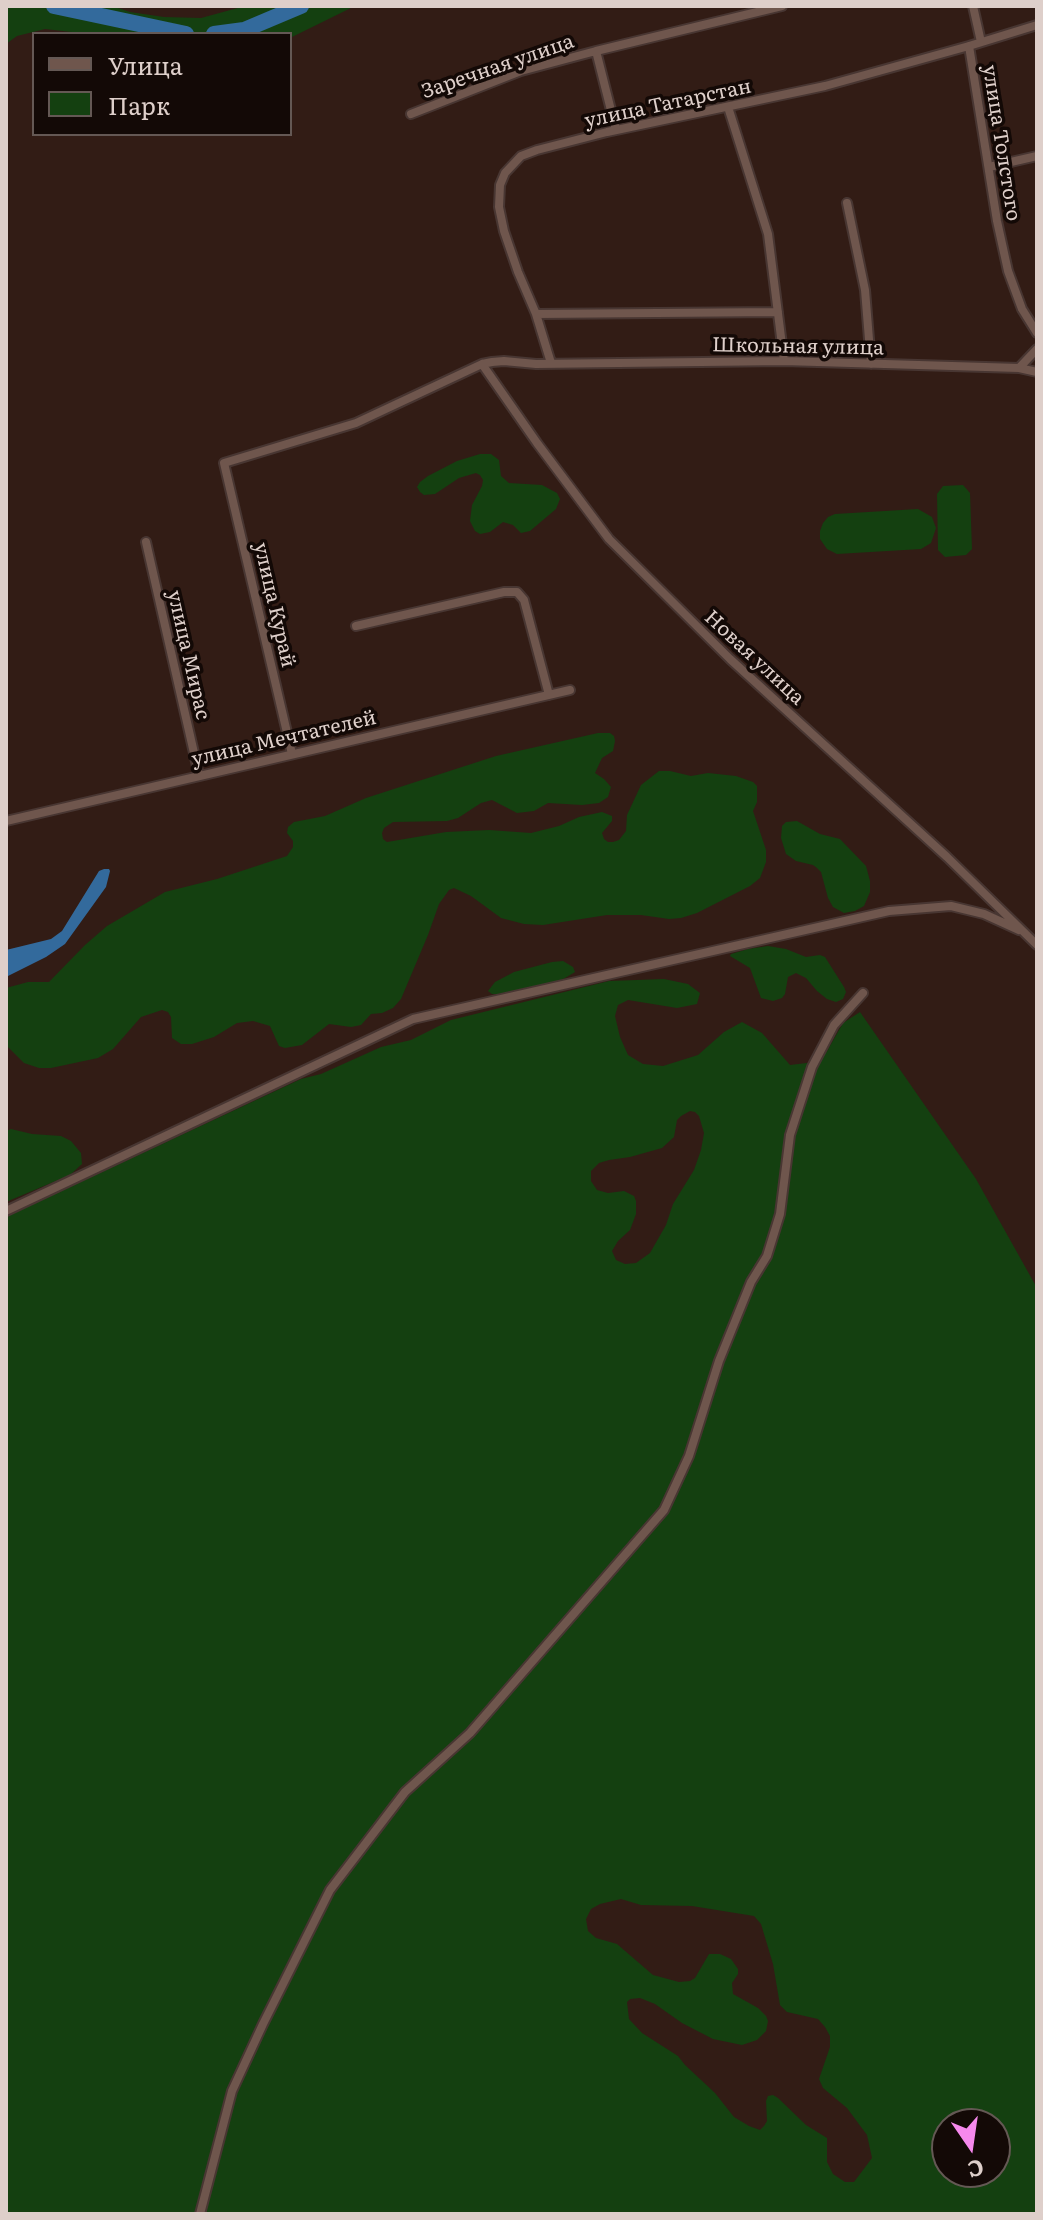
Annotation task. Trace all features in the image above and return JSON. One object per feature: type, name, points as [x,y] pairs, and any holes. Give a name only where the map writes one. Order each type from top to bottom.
[{"type":"street","name":"Заречная улица","points":[[411,114],[521,71],[782,6]]},
{"type":"street","name":"улица Толстого","points":[[973,6],[981,42]]},
{"type":"street","name":"улица Татарстан","points":[[551,363],[504,231],[498,198],[500,185],[511,165],[529,153],[616,130],[825,86],[1037,25]]},
{"type":"street","name":"улица Толстого","points":[[969,46],[1008,271],[1022,309],[1037,333]]},
{"type":"street","points":[[596,51],[616,130]]},
{"type":"street","points":[[728,107],[768,234],[784,361]]},
{"type":"street","points":[[989,167],[1037,156]]},
{"type":"street","points":[[847,203],[865,290],[871,364]]},
{"type":"street","points":[[536,314],[778,312]]},
{"type":"street","points":[[1019,368],[1037,349]]},
{"type":"street","name":"Школьная улица","points":[[482,364],[504,361],[784,361],[1019,368],[1037,372]]},
{"type":"street","name":"улица Курай","points":[[292,754],[224,463],[356,423],[482,364]]},
{"type":"street","name":"Новая улица","points":[[482,364],[609,539],[730,659],[1037,945]]},
{"type":"street","name":"улица Мирас","points":[[146,542],[199,775]]},
{"type":"street","points":[[356,626],[504,592],[517,592],[524,600],[549,695]]},
{"type":"street","name":"улица Мечтателей","points":[[6,821],[570,690]]},
{"type":"street","points":[[6,1211],[413,1019],[889,911],[951,906],[984,914],[1019,930]]},
{"type":"street","points":[[200,2214],[232,2091],[330,1890],[405,1792],[470,1733],[664,1510],[689,1456],[719,1361],[751,1282],[767,1256],[780,1214],[790,1135],[812,1067],[834,1025],[863,993]]},
{"type":"green space","points":[[6,6],[112,6],[164,17],[201,18],[245,6],[355,6],[292,37],[292,32],[71,32],[45,29],[17,36],[6,44]]},
{"type":"green space","points":[[491,454],[499,460],[501,476],[509,483],[542,485],[557,493],[560,499],[556,509],[530,531],[521,533],[513,525],[503,522],[490,532],[480,534],[470,521],[472,505],[482,486],[480,475],[476,473],[459,478],[435,494],[424,495],[417,487],[428,476],[457,461]]},
{"type":"green space","points":[[963,485],[970,493],[972,549],[966,555],[945,557],[938,550],[937,494],[943,486]]},
{"type":"green space","points":[[918,509],[932,517],[936,528],[931,543],[921,549],[837,554],[827,549],[820,539],[823,523],[835,514]]},
{"type":"green space","points":[[610,733],[615,741],[613,751],[602,758],[595,773],[611,787],[608,797],[599,803],[548,803],[534,811],[517,813],[492,800],[447,821],[393,822],[384,828],[383,839],[387,842],[446,832],[489,830],[531,833],[602,812],[612,816],[612,821],[602,833],[604,839],[613,842],[626,831],[627,815],[641,785],[659,771],[691,776],[708,773],[736,776],[757,786],[757,802],[753,811],[766,850],[766,862],[760,878],[697,913],[681,918],[607,915],[543,925],[501,918],[471,896],[454,888],[439,904],[401,999],[393,1008],[371,1014],[361,1025],[329,1024],[302,1045],[279,1046],[270,1026],[253,1021],[237,1023],[214,1037],[181,1044],[172,1038],[171,1017],[162,1010],[141,1017],[113,1049],[98,1058],[39,1068],[24,1063],[8,1047],[6,988],[28,982],[49,982],[107,926],[165,892],[287,856],[293,847],[287,833],[288,827],[294,822],[325,816],[366,798],[496,756]]},
{"type":"green space","points":[[797,821],[820,834],[840,839],[866,866],[870,892],[864,906],[844,913],[833,907],[821,872],[813,865],[796,861],[786,854],[781,838],[782,826],[786,822]]},
{"type":"green space","points":[[768,946],[806,957],[825,957],[844,987],[846,992],[843,999],[836,1002],[827,999],[806,978],[796,973],[788,977],[782,998],[773,1001],[761,998],[750,968],[730,956]]},
{"type":"green space","points":[[563,961],[575,972],[560,981],[498,994],[488,991],[495,982],[514,972]]},
{"type":"green space","points":[[664,979],[688,984],[700,993],[697,1004],[677,1008],[628,1000],[618,1005],[615,1016],[628,1055],[643,1064],[663,1066],[698,1055],[724,1032],[742,1022],[762,1033],[790,1065],[815,1062],[827,1051],[843,1023],[860,1012],[976,1179],[1037,1288],[1037,2214],[6,2214],[6,1217],[301,1079],[321,1074],[381,1047],[411,1040],[451,1020],[609,981]],"holes":[[[690,1111],[695,1112],[704,1133],[701,1150],[694,1170],[673,1204],[666,1225],[650,1253],[636,1263],[625,1264],[616,1260],[612,1251],[630,1230],[636,1214],[636,1201],[634,1196],[624,1191],[608,1193],[597,1190],[591,1181],[591,1171],[599,1163],[662,1148],[674,1137],[677,1120]],[[621,1899],[641,1905],[692,1906],[754,1916],[761,1924],[773,1964],[780,2005],[787,2012],[818,2019],[825,2027],[830,2036],[830,2047],[819,2079],[823,2088],[847,2108],[867,2135],[872,2158],[854,2182],[845,2182],[833,2174],[827,2162],[827,2138],[806,2125],[778,2098],[768,2096],[767,2121],[760,2130],[749,2126],[734,2117],[678,2056],[642,2033],[629,2019],[627,2002],[640,1998],[713,2039],[742,2045],[757,2040],[766,2031],[768,2021],[758,2008],[733,1994],[732,1983],[738,1969],[731,1959],[720,1954],[709,1954],[695,1978],[679,1982],[653,1975],[617,1944],[596,1938],[588,1931],[586,1919],[591,1909]]]},
{"type":"green space","points":[[11,1129],[61,1136],[71,1141],[81,1153],[82,1164],[70,1175],[6,1202],[6,1131]]},
{"type":"water","points":[[99,871],[110,871],[106,887],[65,944],[6,977],[6,950],[51,939],[62,931]]},
{"type":"waterway","points":[[54,6],[177,32]]},
{"type":"waterway","points":[[229,32],[244,30],[301,6]]}]
